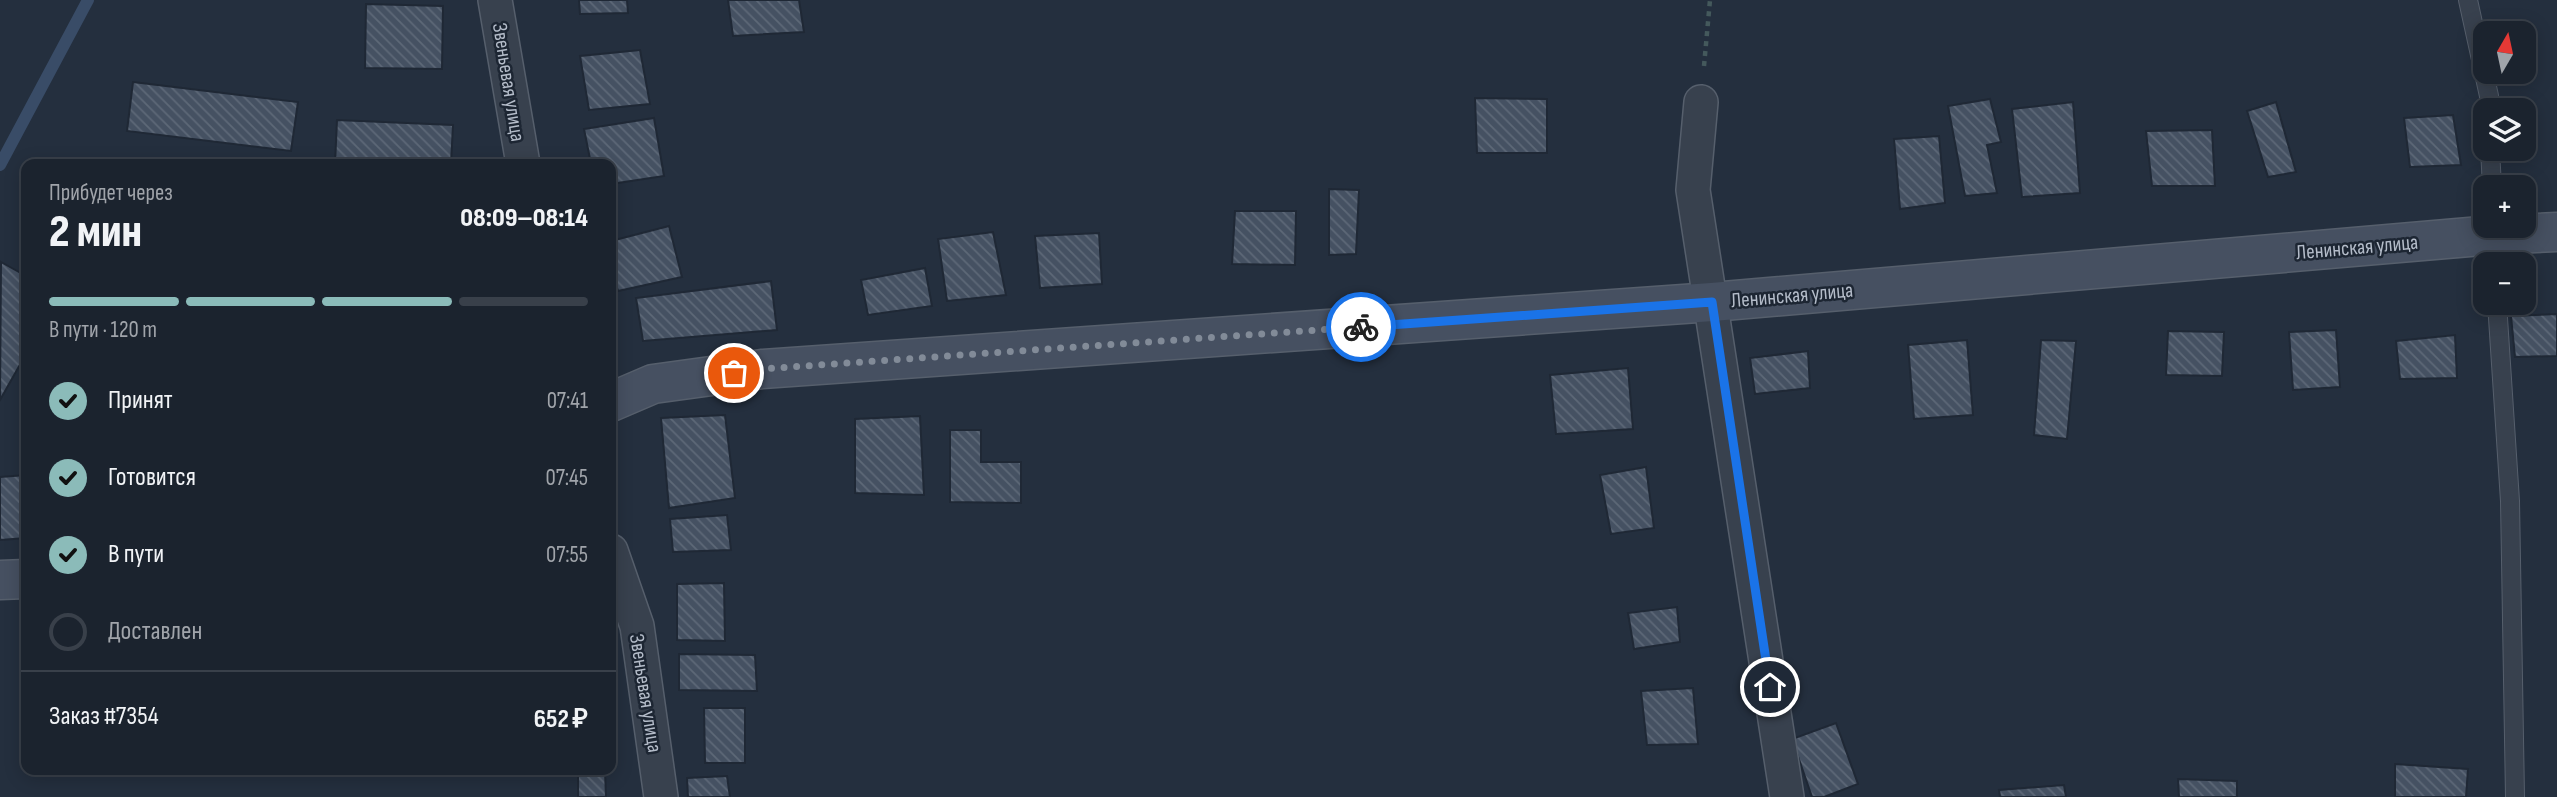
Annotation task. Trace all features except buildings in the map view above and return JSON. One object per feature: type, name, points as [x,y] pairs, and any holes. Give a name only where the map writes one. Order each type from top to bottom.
[{"type":"street","name":"Звеньевая улица","points":[[495,0],[522,159]]},
{"type":"street","points":[[1701,102],[1693,190],[1787,797]]},
{"type":"street","name":"Ленинская улица","points":[[616,400],[653,384],[762,369],[1712,302],[2494,242],[2557,232]]},
{"type":"street","name":"Звеньевая улица","points":[[616,565],[637,626],[661,797]]},
{"type":"street","points":[[0,580],[21,579]]},
{"type":"lane","points":[[2468,0],[2489,98]]},
{"type":"lane","points":[[2498,315],[2510,501],[2515,797]]},
{"type":"path","points":[[1701,102],[1710,0]]},
{"type":"waterway","points":[[0,165],[88,0]]},
{"type":"way so far","points":[[734,373],[1361,327]]},
{"type":"route","points":[[1361,327],[1712,302],[1770,687]]}]
